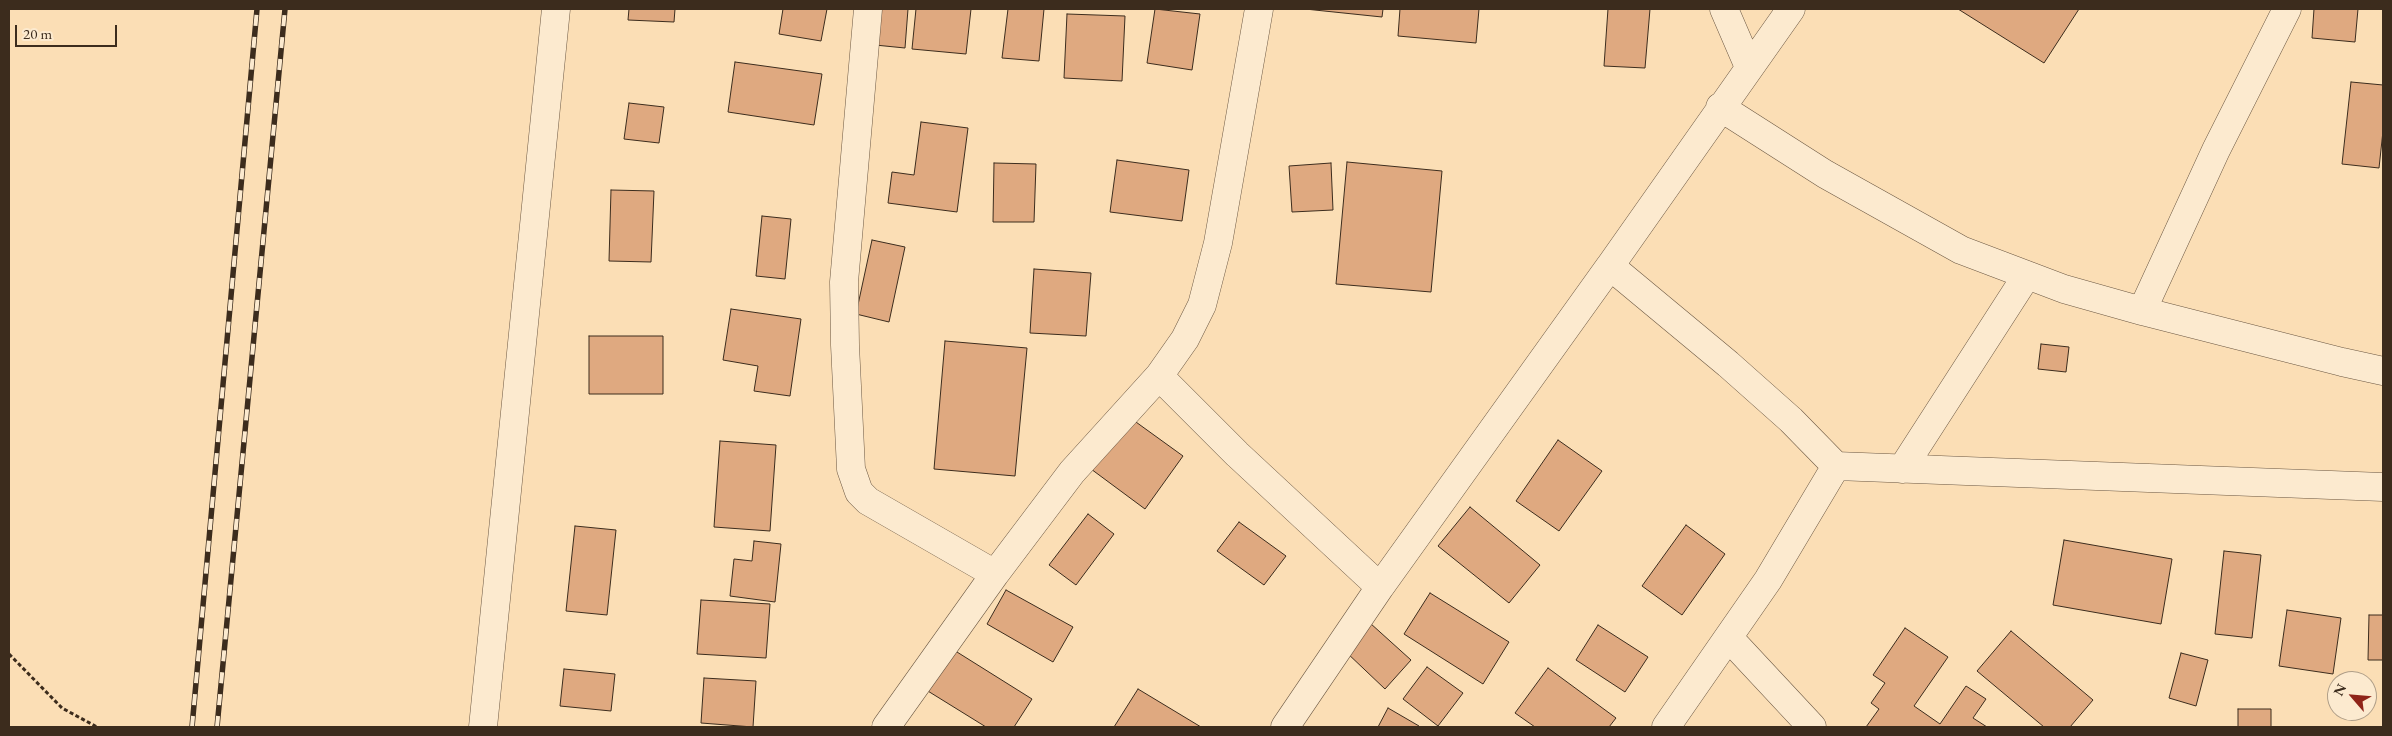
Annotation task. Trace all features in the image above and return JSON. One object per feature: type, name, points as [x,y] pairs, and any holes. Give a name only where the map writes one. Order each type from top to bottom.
[{"type":"street","points":[[483,727],[556,9]]},
{"type":"street","points":[[868,9],[844,282],[851,469],[859,492],[868,500],[995,574]]},
{"type":"street","points":[[886,727],[995,574],[1072,472],[1159,376],[1185,339],[1202,305],[1218,243],[1259,9]]},
{"type":"street","points":[[1724,9],[1749,68]]},
{"type":"street","points":[[1285,727],[1380,586],[1610,266],[1790,9]]},
{"type":"street","points":[[2142,311],[2216,150],[2287,9]]},
{"type":"street","points":[[1720,107],[1818,169],[1961,250],[2064,289],[2142,311],[2383,371]]},
{"type":"street","points":[[1610,266],[1749,383],[1796,425],[1836,466],[2383,487]]},
{"type":"street","points":[[1902,469],[2027,275]]},
{"type":"street","points":[[1159,376],[1236,454],[1380,586]]},
{"type":"street","points":[[1666,727],[1768,580],[1836,466]]},
{"type":"street","points":[[1728,638],[1812,727]]},
{"type":"path","points":[[9,654],[62,708],[97,727]]},
{"type":"building","points":[[629,9],[675,9],[674,22],[628,20]]},
{"type":"building","points":[[783,9],[827,9],[821,41],[779,34]]},
{"type":"building","points":[[878,9],[908,9],[905,48],[875,45]]},
{"type":"building","points":[[916,9],[971,9],[966,54],[912,49]]},
{"type":"building","points":[[1008,9],[1044,9],[1039,61],[1002,58]]},
{"type":"building","points":[[1155,9],[1200,14],[1192,70],[1147,63]]},
{"type":"building","points":[[1305,9],[1383,9],[1382,17]]},
{"type":"building","points":[[1400,9],[1479,9],[1476,43],[1398,36]]},
{"type":"building","points":[[1608,9],[1650,9],[1645,68],[1604,66]]},
{"type":"building","points":[[1958,9],[2079,9],[2044,63]]},
{"type":"building","points":[[2314,9],[2358,9],[2355,42],[2312,38]]},
{"type":"building","points":[[1067,14],[1125,16],[1122,81],[1064,78]]},
{"type":"building","points":[[735,62],[822,74],[814,125],[728,112]]},
{"type":"building","points":[[2351,82],[2383,85],[2383,131],[2379,168],[2342,164]]},
{"type":"building","points":[[629,103],[664,107],[659,143],[624,139]]},
{"type":"building","points":[[921,122],[968,128],[957,212],[888,203],[892,172],[914,175]]},
{"type":"building","points":[[1117,160],[1189,170],[1182,221],[1110,212]]},
{"type":"building","points":[[1347,162],[1442,171],[1431,292],[1336,284]]},
{"type":"building","points":[[994,163],[1036,164],[1034,222],[993,222]]},
{"type":"building","points":[[1331,163],[1333,210],[1292,212],[1289,166]]},
{"type":"building","points":[[611,190],[654,191],[651,262],[609,261]]},
{"type":"building","points":[[762,216],[791,219],[785,279],[756,276]]},
{"type":"building","points":[[872,240],[905,247],[889,322],[856,314]]},
{"type":"building","points":[[1034,269],[1091,273],[1086,336],[1030,333]]},
{"type":"building","points":[[731,309],[801,319],[790,396],[754,391],[758,366],[723,360]]},
{"type":"building","points":[[589,336],[663,336],[663,394],[589,394]]},
{"type":"building","points":[[945,341],[1027,348],[1015,476],[934,469]]},
{"type":"building","points":[[2041,344],[2069,347],[2066,372],[2038,369]]},
{"type":"building","points":[[1129,417],[1183,456],[1145,509],[1091,469]]},
{"type":"building","points":[[1558,440],[1602,471],[1559,531],[1516,501]]},
{"type":"building","points":[[720,441],[776,445],[770,531],[714,527]]},
{"type":"building","points":[[1470,507],[1540,565],[1509,603],[1438,546]]},
{"type":"building","points":[[1088,514],[1114,534],[1076,585],[1049,565]]},
{"type":"building","points":[[1239,522],[1286,556],[1264,585],[1217,551]]},
{"type":"building","points":[[1686,525],[1725,554],[1682,615],[1642,586]]},
{"type":"building","points":[[575,526],[616,530],[607,615],[566,611]]},
{"type":"building","points":[[2064,540],[2172,559],[2161,624],[2053,605]]},
{"type":"building","points":[[754,541],[781,544],[775,602],[730,596],[734,559],[752,561]]},
{"type":"building","points":[[2224,551],[2261,555],[2252,638],[2215,634]]},
{"type":"building","points":[[1006,590],[1073,627],[1053,662],[987,624]]},
{"type":"building","points":[[1430,593],[1509,642],[1483,684],[1404,634]]},
{"type":"building","points":[[701,600],[770,604],[766,658],[697,654]]},
{"type":"building","points":[[2287,610],[2341,618],[2333,671],[2327,671],[2327,673],[2279,666]]},
{"type":"building","points":[[2369,615],[2383,615],[2383,660],[2368,660]]},
{"type":"building","points":[[1370,623],[1411,660],[1385,689],[1345,651]]},
{"type":"building","points":[[1598,625],[1648,657],[1625,692],[1576,660]]},
{"type":"building","points":[[1905,628],[1948,657],[1914,706],[1940,724],[1966,686],[1986,699],[1973,718],[1987,727],[1866,727],[1879,709],[1871,703],[1885,683],[1873,675]]},
{"type":"building","points":[[2011,631],[2093,700],[2070,727],[2044,727],[1977,671]]},
{"type":"building","points":[[949,647],[1032,699],[1014,727],[986,727],[923,688]]},
{"type":"building","points":[[2181,653],[2208,660],[2196,706],[2169,698]]},
{"type":"building","points":[[1427,667],[1463,693],[1438,726],[1403,699]]},
{"type":"building","points":[[1548,668],[1616,718],[1609,727],[1535,727],[1515,713]]},
{"type":"building","points":[[564,669],[615,674],[611,711],[560,706]]},
{"type":"building","points":[[704,678],[756,681],[753,727],[701,723]]},
{"type":"building","points":[[1138,689],[1201,727],[1114,727]]},
{"type":"building","points":[[1388,708],[1419,726],[1378,727]]},
{"type":"building","points":[[2238,709],[2271,709],[2271,727],[2238,727]]},
{"type":"railway","points":[[192,727],[257,9]]},
{"type":"railway","points":[[217,727],[285,9]]}]
